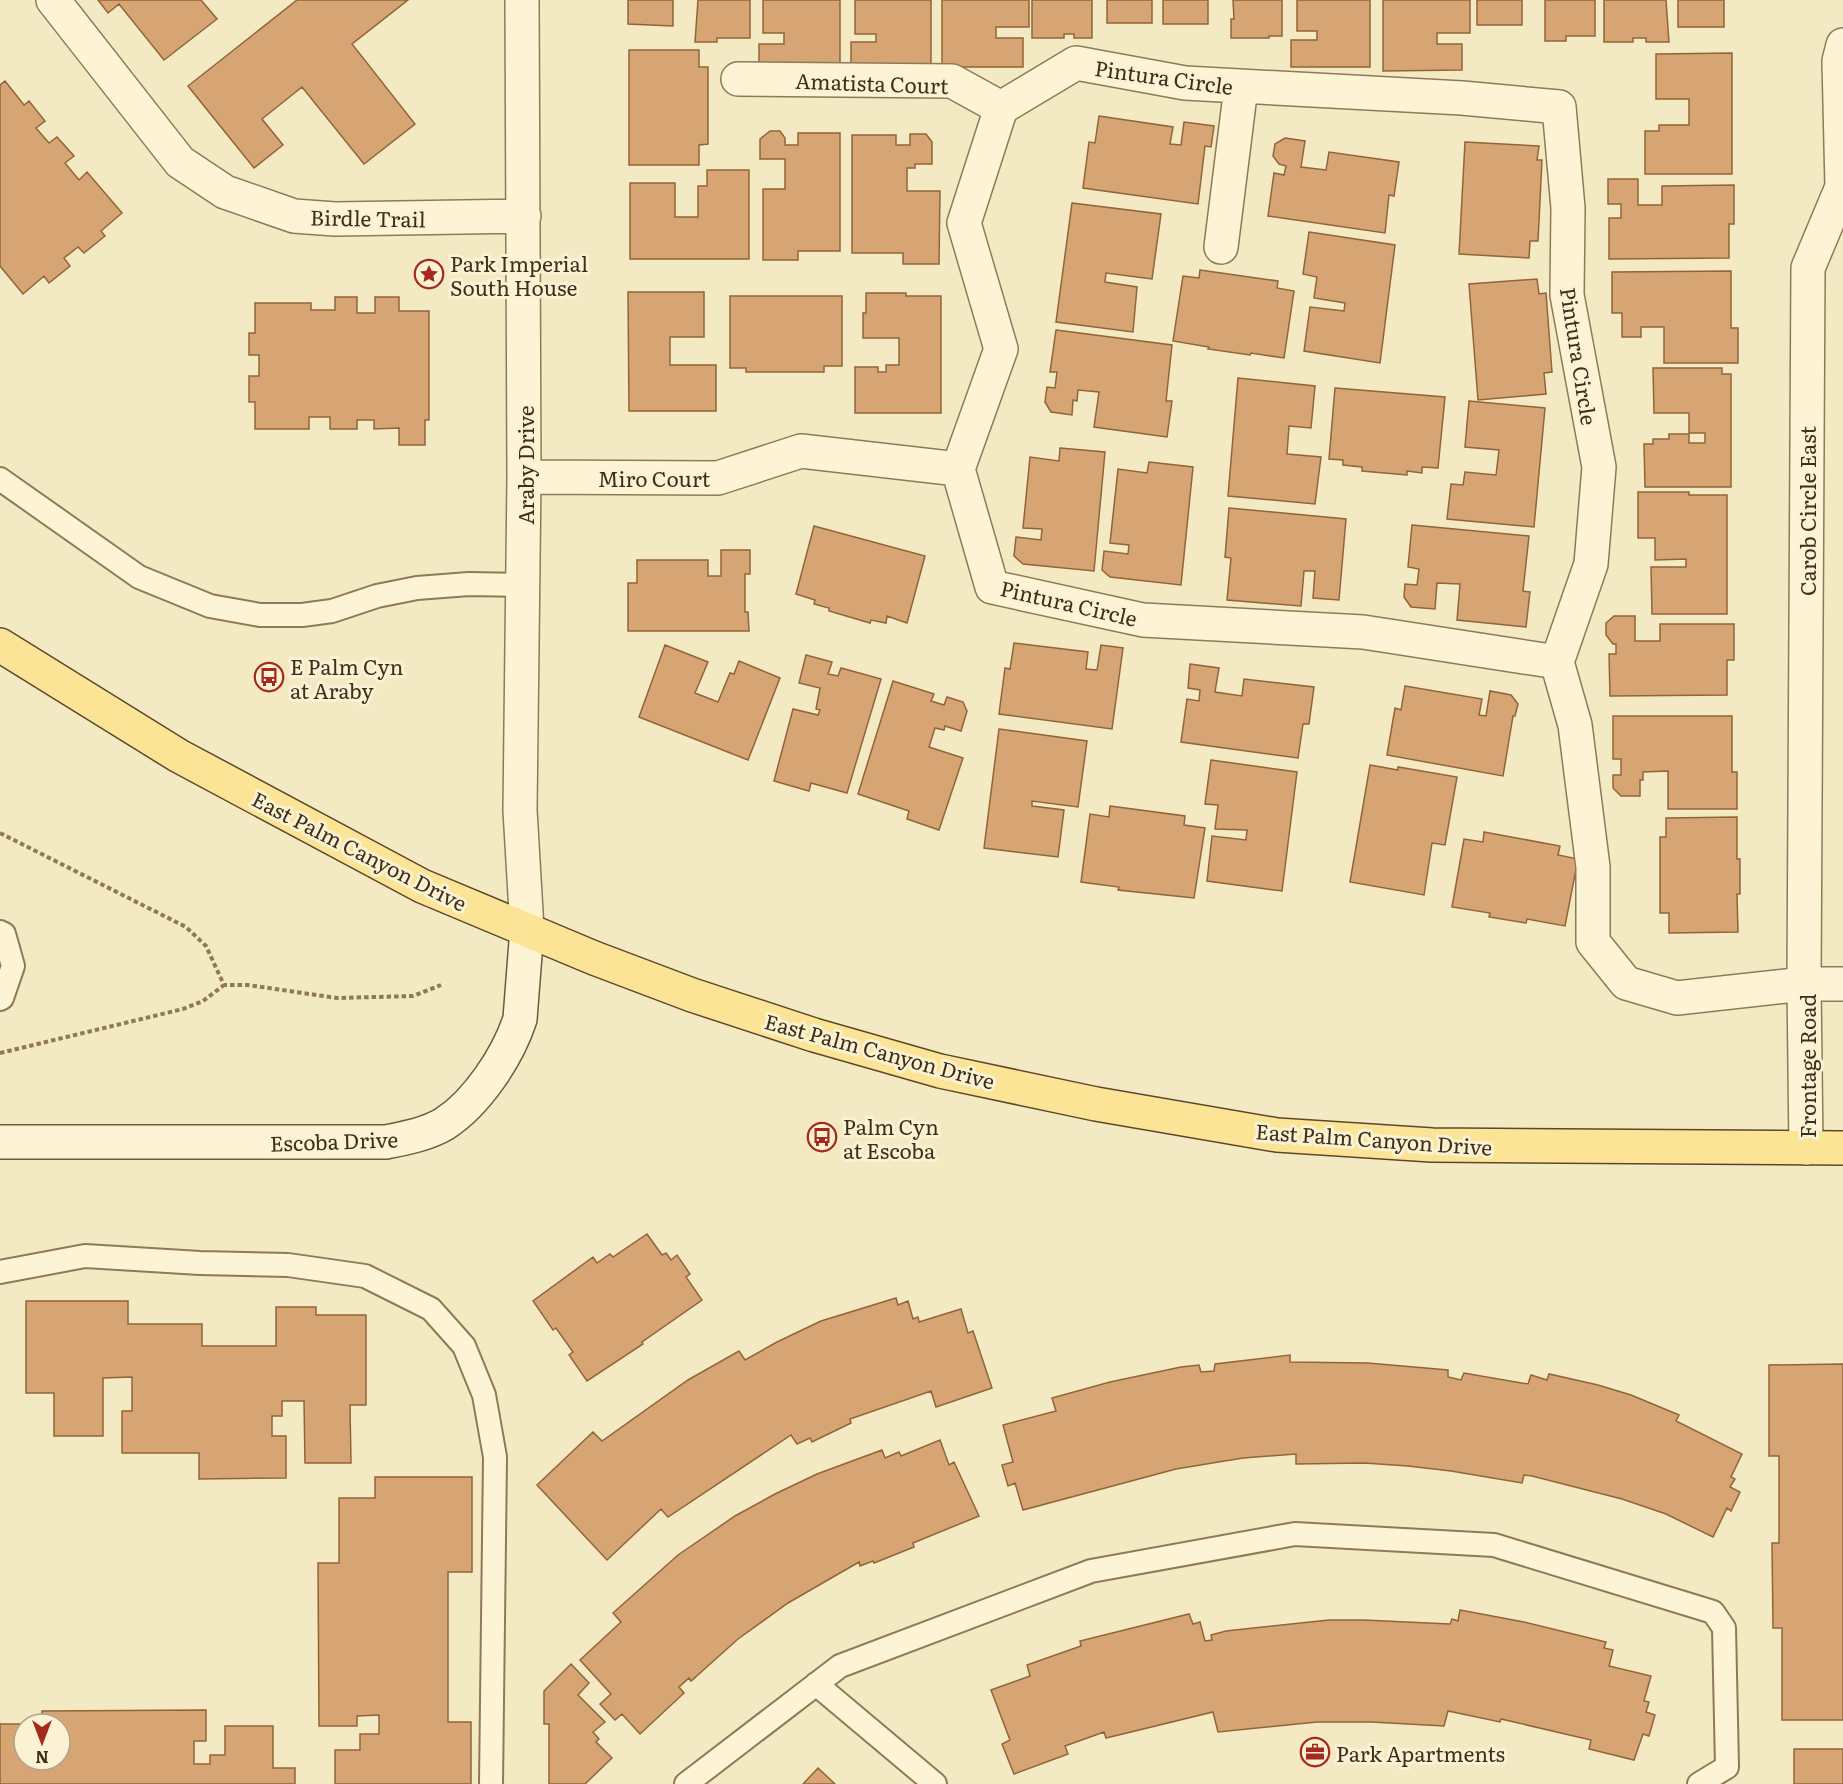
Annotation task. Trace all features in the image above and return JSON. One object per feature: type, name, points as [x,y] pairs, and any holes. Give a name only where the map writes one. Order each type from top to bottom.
[{"type":"main road","name":"East Palm Canyon Drive","points":[[0,645],[179,756],[422,886],[594,958],[692,995],[814,1035],[940,1071],[1096,1104],[1277,1135],[1431,1145],[1843,1148]]},
{"type":"street","name":"Birdle Trail","points":[[53,0],[180,162],[225,192],[294,216],[325,218],[524,216]]},
{"type":"street","name":"Araby Drive","points":[[522,0],[524,585],[520,810],[527,930]]},
{"type":"street","name":"Carob Circle East","points":[[1804,984],[1808,268],[1842,187],[1839,61],[1843,45]]},
{"type":"street","name":"Pintura Circle","points":[[958,469],[992,587],[1143,620],[1363,632],[1557,662],[1591,564],[1599,467],[1567,295],[1568,208],[1559,107],[1462,98],[1185,83],[1076,63],[1001,108]]},
{"type":"street","name":"Amatista Court","points":[[738,79],[952,81],[1001,108]]},
{"type":"street","points":[[1221,247],[1241,87]]},
{"type":"street","points":[[958,469],[1001,349],[964,223],[1001,108]]},
{"type":"street","name":"Miro Court","points":[[524,477],[718,478],[801,451],[958,469]]},
{"type":"street","points":[[1557,662],[1575,725],[1593,867],[1593,942],[1626,983],[1677,998],[1804,984]]},
{"type":"street","name":"Escoba Drive","points":[[0,1142],[386,1142],[415,1136],[444,1124],[476,1097],[515,1033],[520,1019],[527,930]]},
{"type":"street","name":"Frontage Road","points":[[1806,1148],[1804,984],[1843,984]]},
{"type":"lane","points":[[0,479],[139,577],[210,606],[260,615],[302,615],[332,611],[377,596],[417,588],[469,584],[524,585]]},
{"type":"lane","points":[[0,932],[4,934],[13,966],[3,998],[0,999]]},
{"type":"lane","points":[[0,1272],[85,1256],[200,1263],[288,1265],[365,1276],[431,1309],[464,1346],[484,1395],[495,1457],[491,1784]]},
{"type":"lane","points":[[686,1784],[840,1666],[1091,1571],[1295,1534],[1494,1545],[1713,1612],[1724,1628],[1727,1767],[1699,1784]]},
{"type":"lane","points":[[816,1684],[935,1784]]},
{"type":"path","points":[[0,833],[186,927],[206,946],[224,986]]},
{"type":"path","points":[[0,1053],[183,1009],[203,1001],[224,986],[248,986],[337,998],[412,996],[441,986]]},
{"type":"building","points":[[98,0],[201,0],[217,19],[164,60],[119,4],[108,13]]},
{"type":"building","points":[[297,0],[408,0],[352,44],[415,124],[364,164],[302,87],[262,119],[283,145],[254,168],[188,86]]},
{"type":"building","points":[[628,0],[673,0],[673,26],[628,24]]},
{"type":"building","points":[[698,0],[750,0],[750,38],[717,38],[717,42],[695,42]]},
{"type":"building","points":[[763,0],[840,0],[840,69],[759,69],[759,44],[784,44],[784,33],[763,33]]},
{"type":"building","points":[[855,0],[931,0],[931,69],[851,69],[851,42],[876,42],[876,34],[855,34]]},
{"type":"building","points":[[942,0],[1029,0],[1029,27],[996,27],[996,38],[1023,38],[1023,67],[942,67]]},
{"type":"building","points":[[1032,0],[1092,0],[1092,38],[1074,38],[1074,34],[1064,34],[1064,38],[1032,38]]},
{"type":"building","points":[[1107,0],[1152,0],[1152,23],[1107,23]]},
{"type":"building","points":[[1163,0],[1208,0],[1208,24],[1163,24]]},
{"type":"building","points":[[1233,0],[1282,0],[1282,36],[1231,38],[1231,19],[1234,19]]},
{"type":"building","points":[[1297,0],[1370,0],[1370,67],[1291,67],[1291,40],[1317,40],[1317,31],[1297,31]]},
{"type":"building","points":[[1383,0],[1470,0],[1470,33],[1437,33],[1437,44],[1462,44],[1462,70],[1383,71]]},
{"type":"building","points":[[1477,0],[1522,0],[1522,25],[1477,25]]},
{"type":"building","points":[[1545,0],[1595,0],[1595,36],[1566,36],[1566,41],[1545,41]]},
{"type":"building","points":[[1604,0],[1666,0],[1669,42],[1646,42],[1646,38],[1633,38],[1633,42],[1604,42]]},
{"type":"building","points":[[1678,0],[1724,0],[1724,27],[1678,27]]},
{"type":"building","points":[[629,50],[699,50],[699,67],[708,67],[708,144],[699,145],[699,165],[629,165]]},
{"type":"building","points":[[1732,53],[1732,174],[1645,174],[1645,131],[1659,131],[1659,125],[1689,125],[1689,99],[1656,99],[1656,54]]},
{"type":"building","points":[[5,81],[24,105],[29,101],[45,121],[36,128],[49,143],[57,137],[74,156],[65,163],[79,180],[87,172],[122,213],[101,231],[105,236],[84,253],[78,247],[64,258],[70,266],[49,283],[44,276],[23,294],[0,266],[0,85]]},
{"type":"building","points":[[1099,116],[1173,127],[1170,144],[1181,145],[1184,122],[1214,126],[1211,147],[1205,146],[1198,204],[1083,188],[1089,142],[1095,143]]},
{"type":"building","points":[[770,131],[780,131],[785,138],[785,145],[798,145],[798,133],[840,133],[840,251],[798,251],[798,260],[763,260],[763,189],[785,189],[785,159],[760,159],[760,139]]},
{"type":"building","points":[[910,134],[926,134],[932,142],[932,164],[915,164],[915,168],[907,168],[907,191],[940,191],[939,264],[903,264],[903,253],[852,253],[852,135],[896,135],[896,145],[910,145]]},
{"type":"building","points":[[1285,138],[1305,141],[1301,167],[1326,170],[1329,152],[1399,162],[1394,196],[1389,195],[1385,233],[1268,216],[1274,173],[1284,175],[1286,166],[1279,164],[1273,156],[1275,144]]},
{"type":"building","points":[[1465,142],[1539,146],[1537,160],[1542,160],[1538,241],[1530,241],[1529,258],[1459,254]]},
{"type":"building","points":[[707,170],[749,170],[749,259],[630,259],[630,183],[675,183],[675,217],[698,217],[698,186],[707,186]]},
{"type":"building","points":[[1608,179],[1638,179],[1638,205],[1662,205],[1662,186],[1734,185],[1734,224],[1729,224],[1729,258],[1609,259],[1609,218],[1621,218],[1621,204],[1608,204]]},
{"type":"building","points":[[1072,203],[1161,214],[1152,279],[1106,273],[1105,282],[1137,287],[1133,332],[1056,322]]},
{"type":"building","points":[[1309,232],[1395,245],[1380,363],[1304,351],[1310,307],[1344,311],[1345,303],[1314,298],[1317,277],[1303,274]]},
{"type":"building","points":[[1200,270],[1278,281],[1277,288],[1294,291],[1284,358],[1208,349],[1209,347],[1173,341],[1183,276],[1199,278]]},
{"type":"building","points":[[1731,271],[1731,328],[1738,328],[1738,363],[1664,363],[1664,327],[1641,327],[1641,337],[1622,337],[1622,313],[1612,313],[1612,272]]},
{"type":"building","points":[[1537,279],[1539,294],[1546,293],[1552,372],[1544,373],[1546,394],[1478,400],[1469,284]]},
{"type":"building","points":[[628,292],[704,292],[704,337],[670,337],[670,365],[716,365],[716,411],[629,411]]},
{"type":"building","points":[[866,293],[941,296],[941,413],[855,413],[855,367],[878,367],[878,372],[886,372],[886,365],[899,365],[899,338],[863,338]]},
{"type":"building","points":[[730,296],[842,296],[842,366],[824,366],[824,372],[746,372],[746,368],[730,368]]},
{"type":"building","points":[[335,297],[357,297],[357,313],[375,313],[375,297],[399,297],[399,311],[429,311],[429,420],[425,420],[425,445],[399,445],[399,428],[374,429],[374,420],[357,420],[357,429],[330,429],[330,417],[309,417],[309,429],[255,429],[255,402],[249,402],[249,376],[259,376],[259,355],[249,355],[249,333],[255,333],[255,303],[311,303],[311,310],[335,310]]},
{"type":"building","points":[[1056,330],[1172,345],[1166,401],[1172,401],[1167,437],[1094,427],[1099,392],[1078,390],[1077,401],[1073,400],[1072,415],[1051,412],[1045,402],[1047,387],[1055,388],[1057,372],[1050,372]]},
{"type":"building","points":[[1653,368],[1722,368],[1722,374],[1731,374],[1731,487],[1645,487],[1644,444],[1653,444],[1653,439],[1669,439],[1669,434],[1689,434],[1689,443],[1705,443],[1705,433],[1689,433],[1689,413],[1654,413]]},
{"type":"building","points":[[1238,378],[1315,386],[1311,428],[1289,426],[1287,454],[1321,457],[1315,504],[1228,496]]},
{"type":"building","points":[[1335,388],[1445,397],[1438,468],[1422,467],[1422,473],[1407,471],[1407,475],[1362,471],[1362,467],[1343,465],[1343,460],[1329,459]]},
{"type":"building","points":[[1469,401],[1545,408],[1534,527],[1447,519],[1451,484],[1463,485],[1465,472],[1496,475],[1499,450],[1465,447]]},
{"type":"building","points":[[1060,448],[1105,452],[1094,571],[1023,564],[1014,556],[1016,537],[1041,540],[1042,529],[1023,528],[1030,457],[1059,461]]},
{"type":"building","points":[[1149,462],[1193,467],[1181,585],[1110,577],[1102,570],[1104,551],[1128,554],[1129,545],[1110,543],[1118,469],[1147,473]]},
{"type":"building","points":[[1638,492],[1727,495],[1727,614],[1652,614],[1651,567],[1686,567],[1686,559],[1655,560],[1655,538],[1638,538]]},
{"type":"building","points":[[1229,508],[1346,519],[1339,600],[1313,598],[1315,571],[1304,571],[1301,606],[1227,600],[1231,558],[1225,557]]},
{"type":"building","points":[[1412,525],[1529,536],[1523,591],[1530,592],[1526,627],[1457,620],[1460,584],[1437,583],[1435,609],[1411,607],[1404,597],[1405,584],[1417,585],[1419,569],[1408,567]]},
{"type":"building","points":[[814,526],[925,556],[907,623],[887,616],[886,623],[871,620],[870,623],[829,611],[829,608],[814,604],[815,600],[796,594]]},
{"type":"building","points":[[721,550],[750,550],[750,574],[745,574],[745,612],[748,612],[749,631],[628,631],[628,583],[637,583],[637,560],[708,560],[708,576],[721,576]]},
{"type":"building","points":[[1614,616],[1635,616],[1635,641],[1660,641],[1660,624],[1734,624],[1734,660],[1727,660],[1727,695],[1610,696],[1609,654],[1616,654],[1616,644],[1613,644],[1606,635],[1606,623]]},
{"type":"building","points":[[1014,643],[1088,652],[1086,669],[1097,670],[1101,645],[1123,648],[1112,729],[999,714],[1005,668],[1010,669]]},
{"type":"building","points":[[665,645],[708,662],[695,693],[718,702],[730,673],[734,674],[739,661],[780,678],[748,760],[639,717]]},
{"type":"building","points":[[806,655],[832,662],[828,674],[838,676],[841,668],[881,679],[847,793],[811,783],[809,791],[774,781],[793,709],[818,715],[820,710],[816,709],[820,688],[799,683]]},
{"type":"building","points":[[1190,664],[1219,668],[1215,692],[1242,696],[1244,679],[1314,687],[1309,724],[1303,724],[1298,758],[1181,742],[1187,699],[1199,701],[1200,690],[1188,688]]},
{"type":"building","points":[[893,681],[934,694],[931,701],[944,705],[947,697],[963,702],[967,711],[961,731],[945,726],[944,730],[935,728],[929,747],[963,758],[939,830],[907,819],[909,811],[858,794]]},
{"type":"building","points":[[1405,686],[1482,699],[1479,715],[1486,716],[1490,691],[1511,695],[1518,704],[1515,716],[1513,716],[1503,776],[1387,755],[1395,708],[1401,710]]},
{"type":"building","points":[[1613,716],[1732,716],[1732,772],[1737,772],[1737,809],[1668,809],[1668,771],[1643,772],[1643,780],[1640,780],[1640,796],[1621,796],[1613,788],[1613,775],[1621,775],[1621,759],[1613,759]]},
{"type":"building","points":[[999,729],[1087,741],[1078,807],[1032,801],[1032,806],[1064,810],[1058,857],[984,848]]},
{"type":"building","points":[[1211,760],[1297,772],[1282,891],[1207,881],[1212,836],[1246,840],[1247,830],[1215,829],[1218,805],[1205,804]]},
{"type":"building","points":[[1370,765],[1398,770],[1398,767],[1457,777],[1445,845],[1432,843],[1424,895],[1350,882]]},
{"type":"building","points":[[1110,806],[1185,816],[1184,825],[1205,828],[1194,898],[1118,890],[1119,887],[1081,882],[1090,814],[1109,817]]},
{"type":"building","points":[[1737,817],[1737,859],[1740,859],[1740,894],[1737,894],[1738,932],[1669,933],[1669,913],[1660,913],[1660,837],[1666,837],[1666,818]]},
{"type":"building","points":[[1484,832],[1560,846],[1558,855],[1578,859],[1565,926],[1527,919],[1526,923],[1489,917],[1490,913],[1452,907],[1464,839],[1483,842]]},
{"type":"building","points":[[647,1234],[662,1255],[666,1253],[671,1260],[677,1255],[690,1274],[686,1277],[702,1300],[642,1342],[643,1344],[587,1381],[569,1355],[573,1352],[556,1328],[553,1330],[533,1301],[593,1257],[597,1263],[610,1254],[613,1257]]},
{"type":"building","points":[[896,1298],[898,1305],[908,1301],[913,1319],[918,1317],[919,1322],[961,1309],[968,1333],[973,1331],[992,1388],[936,1407],[931,1391],[850,1419],[851,1423],[812,1442],[810,1438],[797,1444],[791,1435],[668,1517],[661,1509],[607,1560],[537,1485],[593,1432],[602,1441],[688,1380],[739,1351],[745,1360],[821,1321]]},
{"type":"building","points":[[26,1301],[128,1301],[128,1324],[202,1324],[202,1346],[276,1346],[276,1307],[316,1307],[316,1315],[366,1315],[366,1405],[350,1405],[351,1463],[305,1463],[304,1401],[282,1401],[282,1416],[272,1416],[272,1436],[286,1436],[286,1478],[199,1479],[199,1453],[122,1453],[122,1411],[132,1411],[132,1377],[103,1378],[103,1436],[54,1436],[54,1393],[26,1393]]},
{"type":"building","points":[[1290,1355],[1290,1362],[1368,1363],[1448,1370],[1448,1377],[1461,1380],[1464,1373],[1528,1384],[1531,1375],[1547,1380],[1549,1374],[1631,1395],[1679,1415],[1676,1421],[1742,1454],[1731,1477],[1735,1479],[1730,1487],[1740,1492],[1731,1511],[1727,1508],[1713,1537],[1666,1514],[1622,1499],[1532,1476],[1524,1475],[1522,1483],[1408,1466],[1364,1463],[1296,1464],[1296,1454],[1243,1458],[1176,1469],[1023,1510],[1015,1483],[1008,1486],[1002,1465],[1013,1462],[1003,1425],[1056,1411],[1052,1398],[1110,1382],[1181,1367],[1199,1365],[1201,1372],[1214,1371],[1215,1364]]},
{"type":"building","points":[[1843,1364],[1843,1720],[1782,1720],[1782,1628],[1773,1628],[1772,1543],[1779,1543],[1779,1456],[1769,1456],[1769,1365]]},
{"type":"building","points":[[940,1440],[949,1465],[954,1462],[979,1516],[913,1543],[914,1547],[874,1563],[873,1561],[860,1566],[859,1562],[788,1603],[738,1639],[691,1681],[689,1678],[679,1687],[684,1693],[640,1734],[622,1714],[615,1720],[600,1704],[611,1694],[580,1660],[621,1622],[613,1613],[678,1555],[735,1516],[817,1474],[882,1450],[885,1458],[899,1452],[901,1456]]},
{"type":"building","points":[[375,1477],[472,1477],[472,1572],[448,1572],[448,1722],[471,1722],[471,1784],[335,1784],[335,1750],[360,1750],[360,1734],[379,1734],[379,1715],[357,1716],[357,1726],[319,1726],[318,1563],[339,1563],[339,1498],[375,1498]]},
{"type":"building","points":[[1460,1610],[1524,1622],[1606,1642],[1604,1648],[1613,1650],[1609,1666],[1651,1676],[1644,1701],[1649,1702],[1646,1712],[1655,1715],[1649,1736],[1643,1734],[1634,1760],[1589,1749],[1591,1740],[1501,1719],[1500,1722],[1448,1711],[1444,1726],[1317,1722],[1218,1732],[1213,1712],[1106,1738],[1104,1732],[1065,1746],[1068,1754],[1014,1774],[1002,1744],[1010,1740],[991,1690],[1030,1676],[1027,1665],[1081,1646],[1080,1641],[1189,1614],[1193,1624],[1200,1622],[1205,1641],[1212,1640],[1211,1635],[1226,1631],[1329,1620],[1450,1624],[1452,1619],[1458,1621]]},
{"type":"building","points":[[571,1664],[589,1683],[578,1695],[605,1722],[593,1732],[599,1739],[596,1742],[612,1758],[585,1784],[549,1784],[549,1724],[544,1724],[544,1691]]},
{"type":"building","points":[[206,1710],[206,1741],[194,1741],[194,1764],[210,1764],[210,1755],[225,1755],[225,1726],[273,1726],[273,1768],[295,1768],[295,1784],[0,1784],[0,1724],[12,1724],[12,1772],[72,1772],[72,1712],[42,1711]]},
{"type":"building","points":[[1794,1749],[1843,1749],[1843,1784],[1794,1784]]},
{"type":"building","points":[[818,1768],[835,1784],[803,1784]]},
{"type":"place","name":"Park Imperial South House","points":[[429,274]]},
{"type":"place","name":"E Palm Cyn at Araby","points":[[269,677]]},
{"type":"place","name":"Palm Cyn at Escoba","points":[[822,1137]]},
{"type":"place","name":"Park Apartments","points":[[1315,1752]]}]
